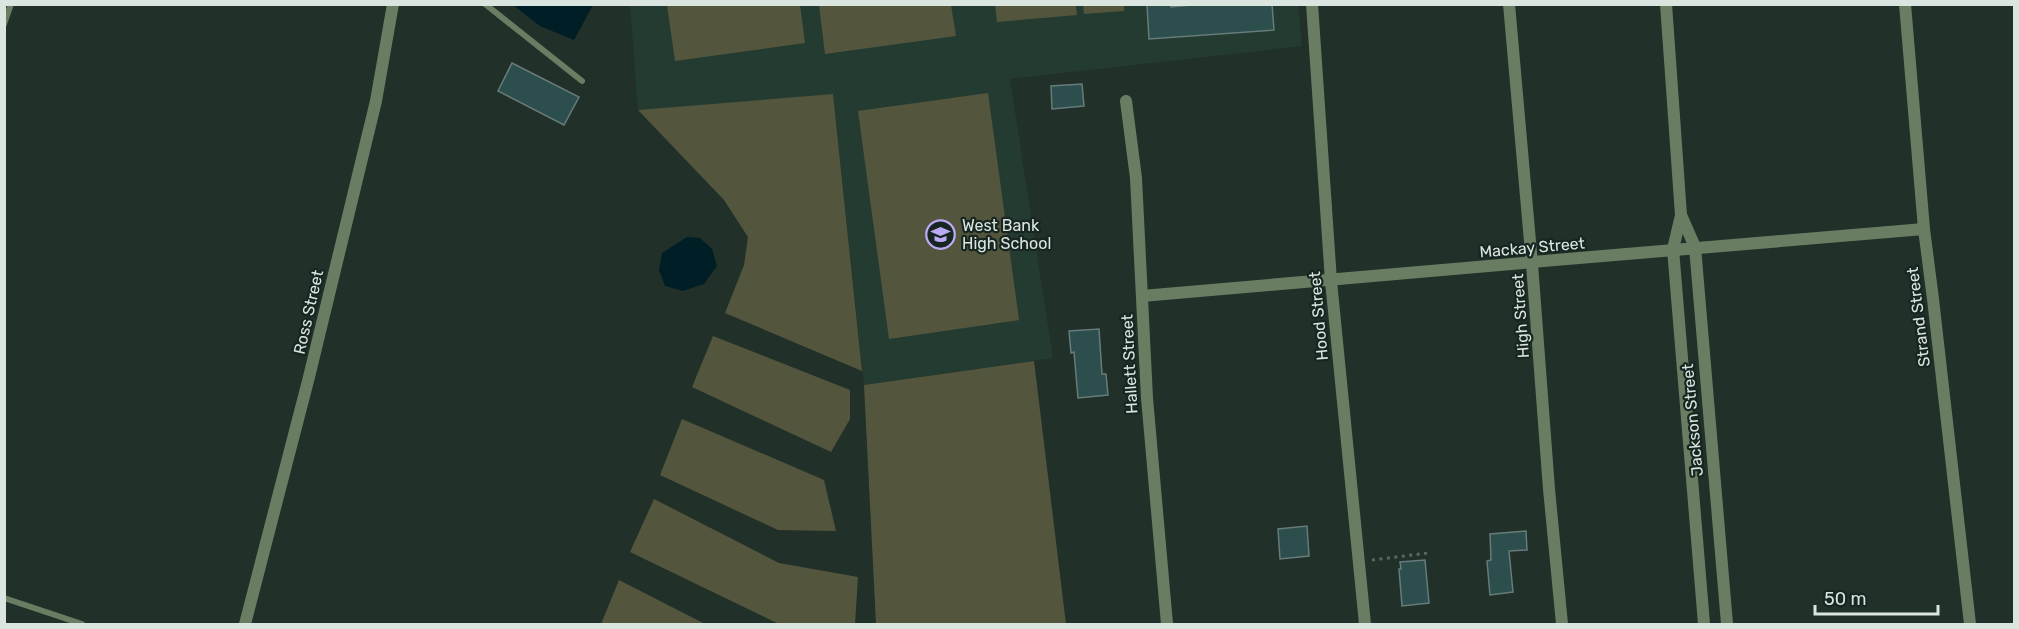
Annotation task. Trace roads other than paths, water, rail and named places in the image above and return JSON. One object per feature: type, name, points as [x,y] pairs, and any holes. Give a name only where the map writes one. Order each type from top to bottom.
[{"type":"street","name":"Ross Street","points":[[245,624],[309,377],[376,101],[393,4]]},
{"type":"street","name":"Hood Street","points":[[1312,4],[1331,281],[1365,624]]},
{"type":"street","name":"High Street","points":[[1509,4],[1562,624]]},
{"type":"street","name":"Jackson Street","points":[[1666,4],[1681,215],[1673,249],[1704,624]]},
{"type":"street","name":"Strand Street","points":[[1905,4],[1924,229],[1934,299],[1970,624]]},
{"type":"street","name":"Hallett Street","points":[[1126,101],[1136,178],[1147,398],[1167,624]]},
{"type":"street","name":"Jackson Street","points":[[1681,215],[1695,247],[1726,624]]},
{"type":"street","name":"Mackay Street","points":[[1142,296],[1924,229]]},
{"type":"lane","points":[[4,24],[11,4]]},
{"type":"lane","points":[[485,4],[582,81]]},
{"type":"lane","points":[[4,598],[82,624]]},
{"type":"water","points":[[513,5],[593,5],[574,40],[540,26]]},
{"type":"water","points":[[687,237],[700,238],[712,249],[717,266],[704,284],[683,291],[665,286],[659,270],[662,253]]},
{"type":"place","name":"West Bank High School","points":[[941,234]]}]
